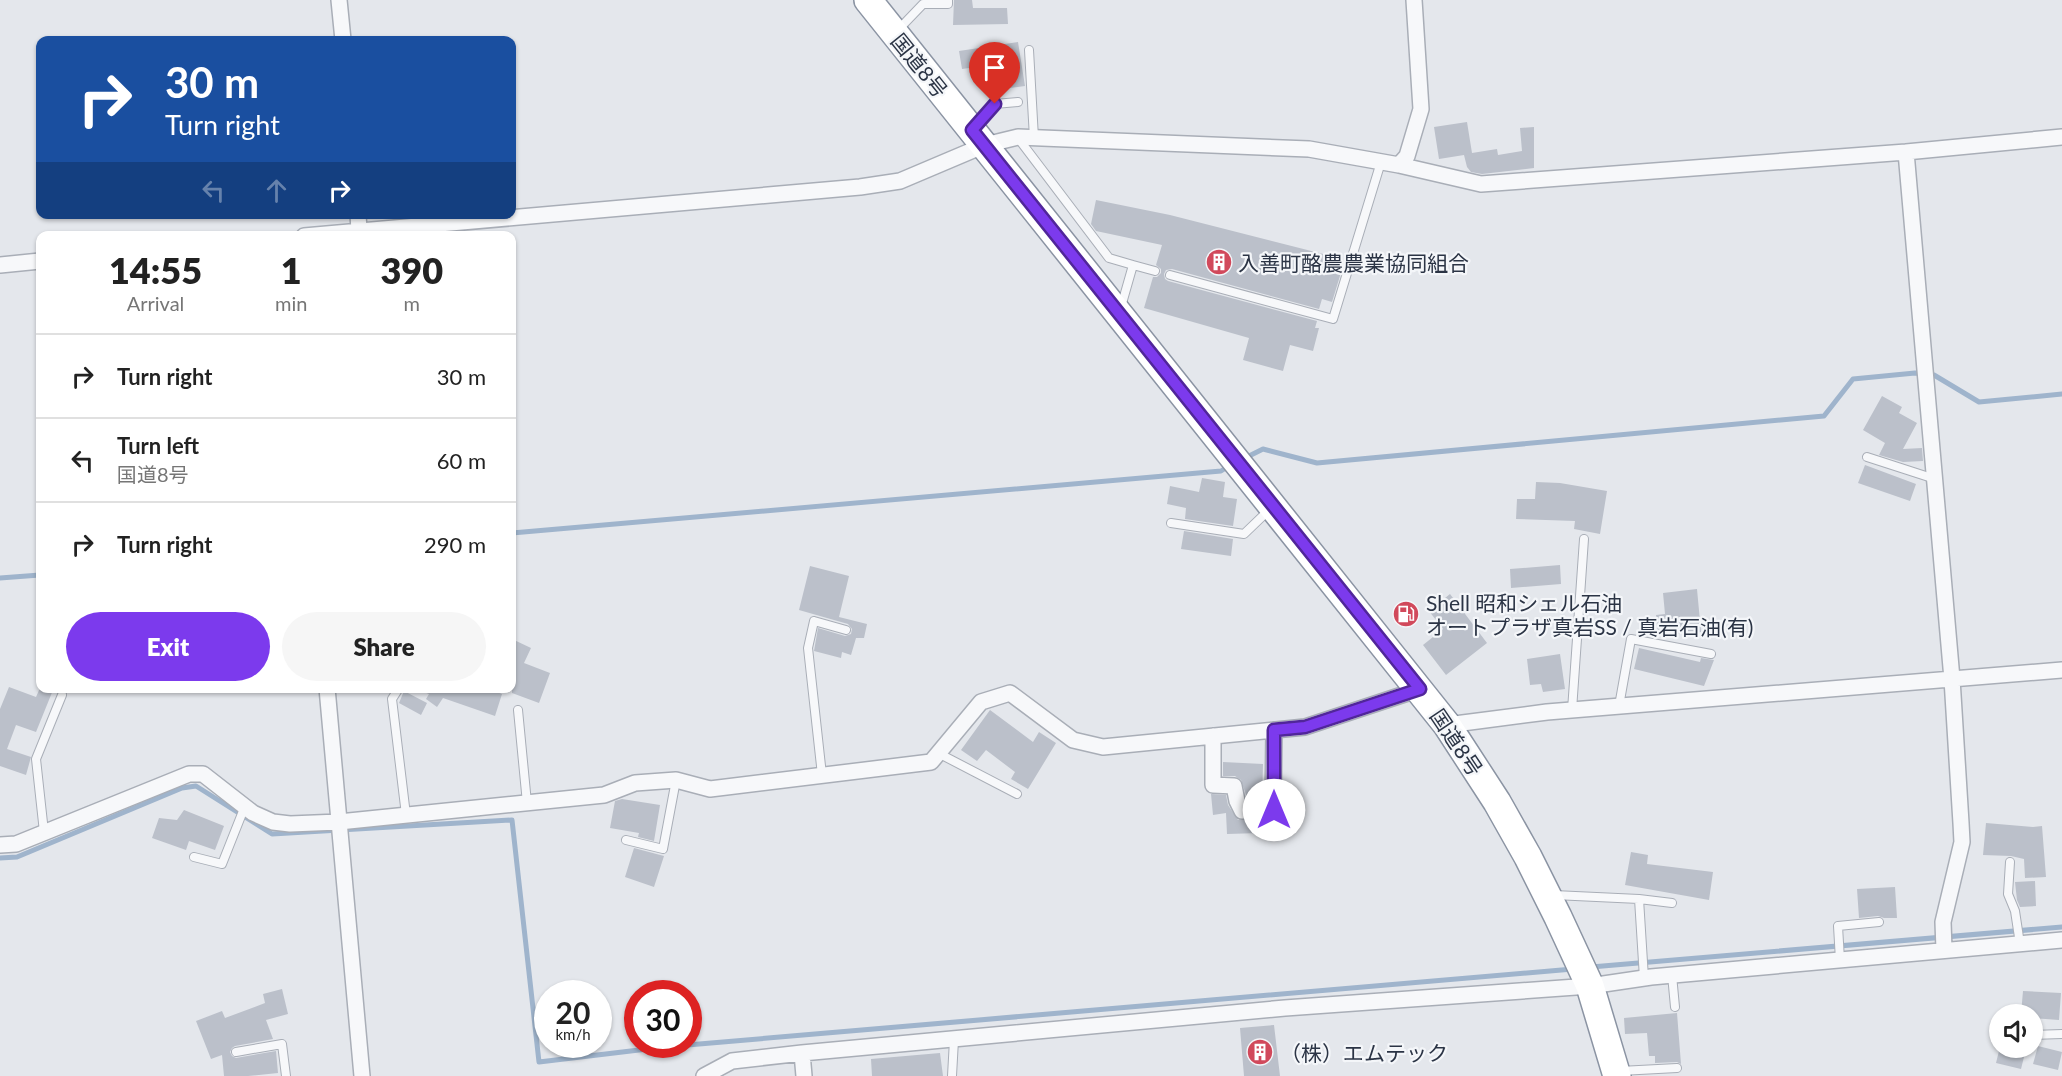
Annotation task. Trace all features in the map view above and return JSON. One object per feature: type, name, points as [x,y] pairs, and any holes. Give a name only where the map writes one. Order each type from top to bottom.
[{"type":"highway","name":"国道8号","points":[[868,0],[1447,725],[1497,802],[1528,857],[1590,986],[1616,1074]]},
{"type":"street","points":[[339,0],[343,36]]},
{"type":"street","points":[[1399,165],[1407,156],[1421,109],[1414,0]]},
{"type":"street","points":[[516,218],[860,188],[900,182],[979,137],[1309,149],[1399,165],[1481,184],[1906,152],[2062,137]]},
{"type":"street","points":[[1906,152],[1952,679],[1962,842],[1943,922],[1944,950]]},
{"type":"street","points":[[358,219],[359,231],[499,219]]},
{"type":"street","points":[[0,265],[36,261]]},
{"type":"street","points":[[1447,725],[1572,710],[2062,670]]},
{"type":"street","points":[[0,845],[16,844],[189,774],[204,774],[253,813],[273,822],[290,824],[339,822],[604,795],[635,783],[676,780],[710,789],[931,762],[981,702],[1010,693],[1073,740],[1103,747],[1305,727],[1420,689]]},
{"type":"street","points":[[327,693],[362,1076]]},
{"type":"street","points":[[1213,736],[1213,785],[1234,786],[1242,811],[1274,810],[1274,730]]},
{"type":"street","points":[[704,1076],[732,1061],[802,1053],[1285,1008],[1590,986],[1672,975],[2062,940]]},
{"type":"street","points":[[802,1053],[804,1076]]},
{"type":"lane","points":[[895,33],[923,4],[948,4],[948,0]]},
{"type":"lane","points":[[1029,50],[1026,138],[1109,258],[1155,271]]},
{"type":"lane","points":[[979,137],[995,104],[1018,102]]},
{"type":"lane","points":[[1170,275],[1333,319],[1381,162]]},
{"type":"lane","points":[[1119,314],[1133,265]]},
{"type":"lane","points":[[1867,456],[1935,479]]},
{"type":"lane","points":[[1171,523],[1244,534],[1273,506]]},
{"type":"lane","points":[[1572,710],[1584,539]]},
{"type":"lane","points":[[822,775],[808,648],[814,621],[846,630]]},
{"type":"lane","points":[[1619,706],[1631,639],[1711,654]]},
{"type":"lane","points":[[396,693],[392,699],[406,815]]},
{"type":"lane","points":[[44,832],[36,759],[62,695]]},
{"type":"lane","points":[[518,710],[527,803]]},
{"type":"lane","points":[[938,753],[1017,794]]},
{"type":"lane","points":[[626,840],[663,849],[676,780]]},
{"type":"lane","points":[[194,857],[222,864],[245,806]]},
{"type":"lane","points":[[2010,862],[2008,894],[2015,911],[2020,944]]},
{"type":"lane","points":[[1546,895],[1672,903]]},
{"type":"lane","points":[[1639,900],[1644,978]]},
{"type":"lane","points":[[1840,960],[1838,926],[1879,922]]},
{"type":"lane","points":[[1672,975],[1675,1007]]},
{"type":"lane","points":[[2043,1035],[2062,1034]]},
{"type":"lane","points":[[952,1076],[954,1040]]},
{"type":"lane","points":[[236,1052],[282,1044],[286,1076]]},
{"type":"lane","points":[[1616,1074],[1677,1068]]},
{"type":"building","points":[[954,0],[972,0],[973,8],[1007,8],[1008,24],[953,25]]},
{"type":"building","points":[[1018,42],[1025,86],[1001,89],[997,64],[962,69],[959,51]]},
{"type":"building","points":[[1467,122],[1472,153],[1497,149],[1498,155],[1522,151],[1520,128],[1534,127],[1534,168],[1482,174],[1471,172],[1464,155],[1439,159],[1434,127]]},
{"type":"building","points":[[1096,200],[1170,215],[1331,256],[1329,263],[1343,266],[1332,302],[1322,299],[1319,309],[1172,269],[1166,270],[1164,274],[1168,281],[1317,321],[1315,328],[1319,328],[1313,351],[1290,345],[1283,371],[1243,360],[1249,338],[1144,308],[1153,277],[1161,273],[1161,269],[1156,265],[1162,245],[1096,231],[1091,224]]},
{"type":"building","points":[[1882,396],[1902,407],[1899,413],[1917,423],[1903,449],[1922,448],[1923,461],[1903,462],[1879,455],[1885,443],[1863,430]]},
{"type":"building","points":[[1865,465],[1916,484],[1910,501],[1858,483]]},
{"type":"building","points":[[1202,478],[1225,482],[1223,497],[1237,499],[1233,526],[1185,519],[1186,508],[1167,504],[1170,486],[1199,492]]},
{"type":"building","points":[[1536,482],[1560,483],[1607,491],[1600,534],[1574,529],[1575,521],[1516,519],[1517,499],[1535,499]]},
{"type":"building","points":[[1184,531],[1233,539],[1231,556],[1181,549]]},
{"type":"building","points":[[1560,565],[1561,584],[1511,588],[1510,569]]},
{"type":"building","points":[[810,566],[849,576],[839,617],[867,624],[864,638],[856,638],[851,655],[842,652],[841,658],[814,651],[818,628],[845,636],[851,634],[852,629],[848,624],[799,610]]},
{"type":"building","points":[[1697,589],[1701,632],[1658,636],[1656,615],[1665,614],[1663,593]]},
{"type":"building","points":[[1450,594],[1487,643],[1446,675],[1423,645],[1443,629],[1429,611]]},
{"type":"building","points":[[516,641],[531,648],[524,663],[550,673],[539,703],[512,693],[516,693]]},
{"type":"building","points":[[1639,648],[1700,662],[1701,658],[1714,660],[1704,686],[1634,669]]},
{"type":"building","points":[[1560,654],[1565,689],[1543,692],[1541,684],[1530,685],[1527,659]]},
{"type":"building","points":[[9,687],[36,697],[38,693],[52,693],[36,732],[16,725],[7,749],[31,757],[26,775],[0,766],[0,709]]},
{"type":"building","points":[[403,693],[408,693],[427,703],[421,715],[399,703]]},
{"type":"building","points":[[426,693],[502,694],[495,716],[443,698],[437,707],[426,699],[429,694]]},
{"type":"building","points":[[990,710],[1033,742],[1039,732],[1056,743],[1028,789],[1011,779],[1015,772],[986,750],[977,761],[961,750]]},
{"type":"building","points":[[1223,762],[1263,764],[1262,801],[1248,801],[1241,780],[1235,776],[1223,776]]},
{"type":"building","points":[[1211,794],[1226,795],[1228,805],[1238,820],[1261,820],[1261,833],[1227,834],[1226,813],[1213,815]]},
{"type":"building","points":[[622,799],[660,805],[654,841],[638,837],[639,833],[610,828],[615,801]]},
{"type":"building","points":[[184,810],[224,826],[215,850],[189,841],[186,850],[152,838],[159,818],[177,820]]},
{"type":"building","points":[[1986,823],[2042,826],[2046,877],[2025,878],[2024,859],[1983,855]]},
{"type":"building","points":[[634,848],[664,856],[654,887],[625,877]]},
{"type":"building","points":[[1631,852],[1648,855],[1647,864],[1713,872],[1709,900],[1625,885]]},
{"type":"building","points":[[2035,881],[2036,906],[2020,907],[2015,882]]},
{"type":"building","points":[[1895,887],[1897,918],[1878,916],[1859,918],[1857,889]]},
{"type":"building","points":[[282,989],[288,1014],[266,1020],[273,1039],[235,1046],[230,1052],[236,1058],[276,1051],[278,1073],[224,1076],[222,1055],[211,1059],[196,1021],[222,1011],[225,1018],[265,1003],[263,994]]},
{"type":"building","points":[[2023,991],[2061,993],[2059,1020],[2043,1019],[2043,1004],[2022,1004]]},
{"type":"building","points":[[1677,1013],[1681,1064],[1677,1062],[1655,1063],[1655,1056],[1649,1056],[1647,1033],[1625,1034],[1624,1018]]},
{"type":"building","name":"（株）エムテック","points":[[1274,1025],[1280,1076],[1244,1076],[1240,1028]]},
{"type":"building","points":[[2043,1047],[2062,1052],[2058,1070],[2033,1064],[2035,1058],[2043,1058]]},
{"type":"building","points":[[940,1053],[943,1076],[872,1076],[871,1059]]},
{"type":"building","points":[[1997,1058],[2024,1058],[2021,1069],[1996,1063]]},
{"type":"waterway","points":[[1245,458],[1263,449],[1317,463],[1824,416],[1853,379],[1915,373],[1934,375],[1979,402],[2062,394]]},
{"type":"waterway","points":[[516,533],[1221,471],[1229,466]]},
{"type":"waterway","points":[[0,578],[36,575]]},
{"type":"waterway","points":[[0,858],[17,857],[182,788],[196,786],[272,834],[512,820],[539,1062],[664,1047],[1573,969]]},
{"type":"waterway","points":[[1591,967],[2062,927]]},
{"type":"place","name":"入善町酪農農業協同組合","points":[[1219,262]]},
{"type":"place","name":"Shell 昭和シェル石油 オートプラザ真岩SS / 真岩石油(有)","points":[[1406,614]]},
{"type":"place","name":"（株）エムテック","points":[[1260,1052]]},
{"type":"route","points":[[995,104],[972,130],[1420,689],[1305,727],[1274,730],[1274,810]]}]
